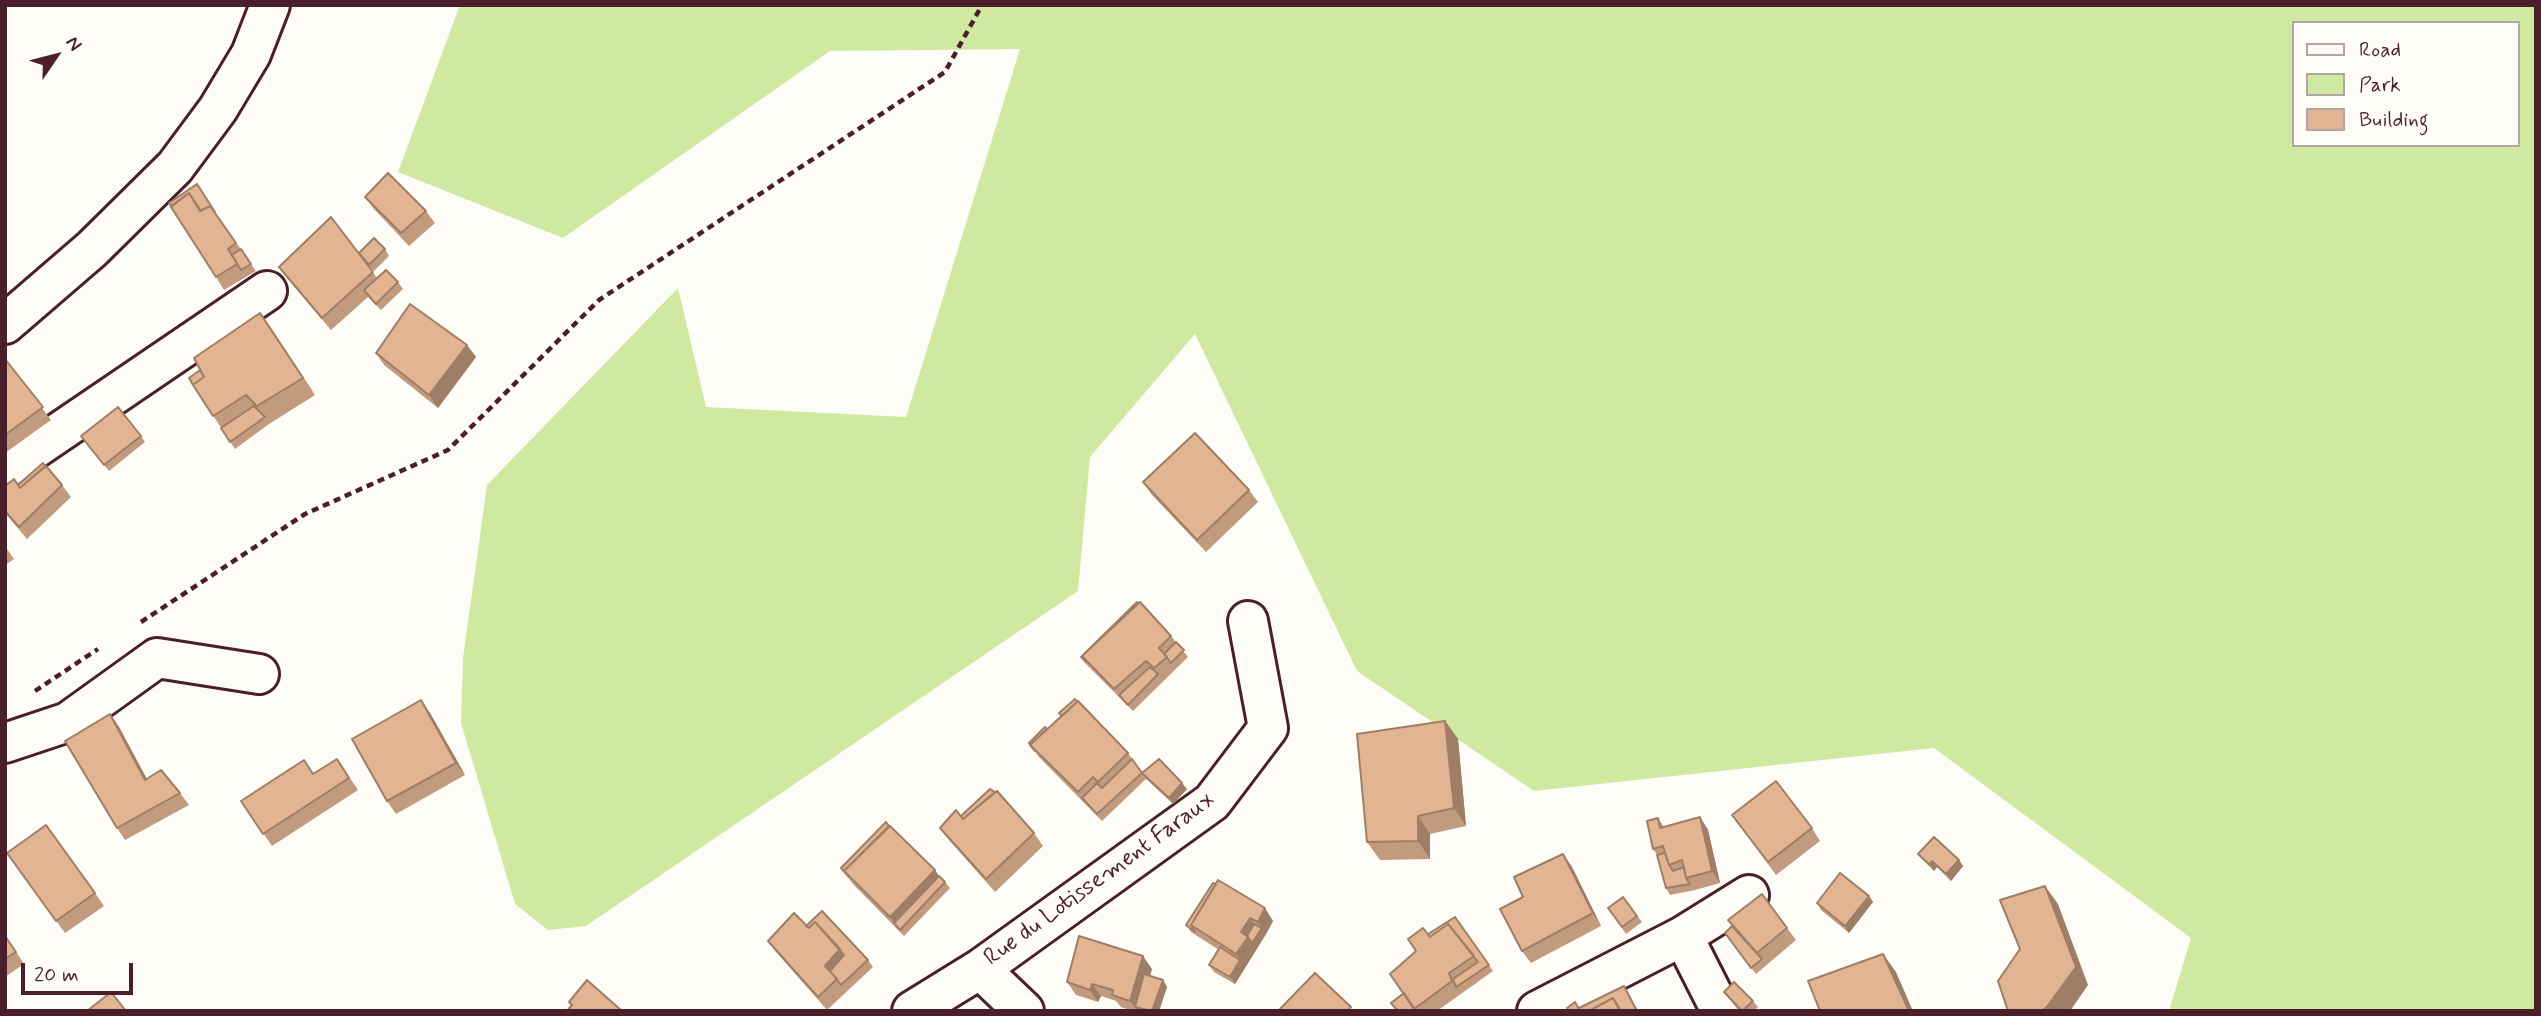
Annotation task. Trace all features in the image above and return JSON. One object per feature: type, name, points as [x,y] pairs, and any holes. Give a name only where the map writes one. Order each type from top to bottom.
[{"type":"street","points":[[5,324],[92,249],[175,167],[218,109],[251,54],[270,5]]},
{"type":"street","points":[[5,469],[267,291]]},
{"type":"street","name":"Rue du Lotissement Faraux","points":[[912,1011],[980,969],[1212,802],[1268,728],[1248,621]]},
{"type":"street","points":[[5,743],[68,722],[157,658],[259,674]]},
{"type":"street","points":[[1537,1011],[1684,936],[1749,895]]},
{"type":"street","points":[[1684,936],[1721,1011]]},
{"type":"street","points":[[980,969],[1024,1011]]},
{"type":"path","points":[[132,627],[305,514],[448,450],[599,300],[945,72],[982,5]]},
{"type":"path","points":[[28,695],[109,642]]},
{"type":"green space","points":[[460,5],[2536,5],[2536,1011],[2169,1011],[2191,938],[1934,748],[1534,791],[1357,671],[1195,334],[1090,457],[1078,591],[586,926],[548,930],[515,904],[461,723],[463,658],[487,485],[678,288],[706,407],[906,417],[1020,49],[830,51],[563,238],[398,172]]},
{"type":"building","points":[[388,173],[426,211],[401,233],[365,197]]},
{"type":"building","points":[[197,184],[215,212],[210,206],[201,211],[189,193],[171,206],[169,203]]},
{"type":"building","points":[[189,193],[200,211],[210,206],[236,243],[228,249],[237,264],[216,277],[171,207]]},
{"type":"building","points":[[331,217],[373,272],[322,318],[279,267]]},
{"type":"building","points":[[374,238],[385,249],[369,265],[359,253]]},
{"type":"building","points":[[241,249],[251,264],[241,270],[232,255]]},
{"type":"building","points":[[386,270],[398,282],[376,304],[364,290]]},
{"type":"building","points":[[410,304],[467,345],[429,395],[376,353]]},
{"type":"building","points":[[260,313],[303,378],[257,406],[246,395],[213,416],[193,385],[204,377],[194,358]]},
{"type":"building","points":[[5,359],[43,407],[5,435]]},
{"type":"building","points":[[200,370],[204,377],[193,385],[189,378]]},
{"type":"building","points":[[254,406],[265,417],[230,442],[221,428]]},
{"type":"building","points":[[118,407],[141,436],[104,465],[81,436]]},
{"type":"building","points":[[1195,433],[1249,490],[1197,540],[1143,482]]},
{"type":"building","points":[[43,463],[45,466],[20,488],[18,485]]},
{"type":"building","points":[[46,466],[62,485],[19,527],[5,511],[5,486],[14,479],[20,488]]},
{"type":"building","points":[[1137,602],[1138,603],[1082,656]]},
{"type":"building","points":[[1140,602],[1171,636],[1159,648],[1167,657],[1154,668],[1146,661],[1114,689],[1082,656]]},
{"type":"building","points":[[1176,642],[1184,650],[1171,663],[1164,654]]},
{"type":"building","points":[[1150,667],[1158,674],[1128,705],[1119,695]]},
{"type":"building","points":[[1075,699],[1077,702],[1062,716],[1059,713]]},
{"type":"building","points":[[421,700],[456,763],[387,801],[352,739]]},
{"type":"building","points":[[1078,701],[1128,753],[1098,782],[1093,777],[1078,792],[1030,745]]},
{"type":"building","points":[[110,714],[145,780],[161,770],[180,793],[117,828],[65,741]]},
{"type":"building","points":[[1445,721],[1454,808],[1418,816],[1418,841],[1367,842],[1357,734]]},
{"type":"building","points":[[1045,727],[1047,729],[1030,745],[1029,743]]},
{"type":"building","points":[[337,759],[349,778],[263,834],[241,801],[304,760],[313,774]]},
{"type":"building","points":[[1132,759],[1142,773],[1097,814],[1082,798],[1097,783],[1102,788]]},
{"type":"building","points":[[1159,759],[1182,783],[1169,798],[1142,773]]},
{"type":"building","points":[[1776,781],[1812,828],[1768,862],[1732,815]]},
{"type":"building","points":[[990,789],[995,792],[963,819],[961,816]]},
{"type":"building","points":[[997,791],[1034,833],[986,879],[940,828],[956,810],[963,819]]},
{"type":"building","points":[[1700,817],[1712,871],[1686,878],[1682,860],[1669,865],[1663,846],[1653,849],[1647,821],[1658,818],[1660,828]]},
{"type":"building","points":[[886,822],[889,826],[844,871],[849,877],[841,868]]},
{"type":"building","points":[[46,825],[95,893],[56,921],[7,853]]},
{"type":"building","points":[[890,826],[935,870],[890,917],[844,871]]},
{"type":"building","points":[[1934,837],[1959,860],[1946,874],[1932,861],[1930,865],[1918,854]]},
{"type":"building","points":[[1665,853],[1673,871],[1684,867],[1690,884],[1666,888],[1657,855]]},
{"type":"building","points":[[1563,854],[1593,913],[1522,951],[1500,909],[1523,897],[1514,877]]},
{"type":"building","points":[[1840,873],[1869,896],[1845,926],[1817,903]]},
{"type":"building","points":[[939,876],[945,882],[900,930],[894,923]]},
{"type":"building","points":[[1218,880],[1265,908],[1258,922],[1250,918],[1241,932],[1248,937],[1236,954],[1191,925]]},
{"type":"building","points":[[1213,883],[1216,884],[1191,925],[1195,932],[1186,925]]},
{"type":"building","points":[[2045,886],[2076,967],[2046,1008],[2040,1011],[2008,1011],[1998,981],[2020,949],[2000,900]]},
{"type":"building","points":[[1762,894],[1787,928],[1757,953],[1728,920]]},
{"type":"building","points":[[1623,897],[1637,916],[1622,927],[1608,908]]},
{"type":"building","points":[[822,911],[868,960],[841,985],[830,971],[844,955],[815,922],[809,928],[806,926]]},
{"type":"building","points":[[794,913],[809,928],[815,922],[840,949],[825,966],[837,979],[818,997],[768,941]]},
{"type":"building","points":[[1455,917],[1489,965],[1456,987],[1453,979],[1478,962],[1448,924],[1430,937],[1428,934]]},
{"type":"building","points":[[1254,924],[1262,928],[1252,943],[1247,936]]},
{"type":"building","points":[[1448,924],[1474,956],[1449,973],[1452,981],[1414,1009],[1390,974],[1416,951],[1408,939],[1423,928],[1430,937]]},
{"type":"building","points":[[1732,926],[1762,959],[1751,968],[1725,933]]},
{"type":"building","points":[[5,936],[16,952],[5,959]]},
{"type":"building","points":[[1079,936],[1143,956],[1130,1001],[1112,995],[1113,990],[1092,984],[1090,990],[1067,982]]},
{"type":"building","points":[[1220,947],[1240,960],[1230,977],[1209,965]]},
{"type":"building","points":[[1883,954],[1909,1011],[1820,1011],[1808,981]]},
{"type":"building","points":[[1315,973],[1351,1007],[1347,1011],[1278,1011]]},
{"type":"building","points":[[1144,974],[1163,980],[1152,1011],[1135,1007]]},
{"type":"building","points":[[587,980],[622,1011],[567,1011],[572,1005],[569,1002]]},
{"type":"building","points":[[1734,982],[1753,1001],[1742,1011],[1724,992]]},
{"type":"building","points":[[1624,986],[1637,1011],[1621,1011],[1613,998],[1589,1011],[1581,1011],[1579,1008]]},
{"type":"building","points":[[111,992],[126,1011],[87,1011]]},
{"type":"building","points":[[1404,993],[1416,1011],[1398,1011],[1391,1003]]},
{"type":"building","points":[[1613,998],[1620,1011],[1589,1011]]},
{"type":"building","points":[[1575,1002],[1580,1011],[1569,1011],[1567,1008]]}]
